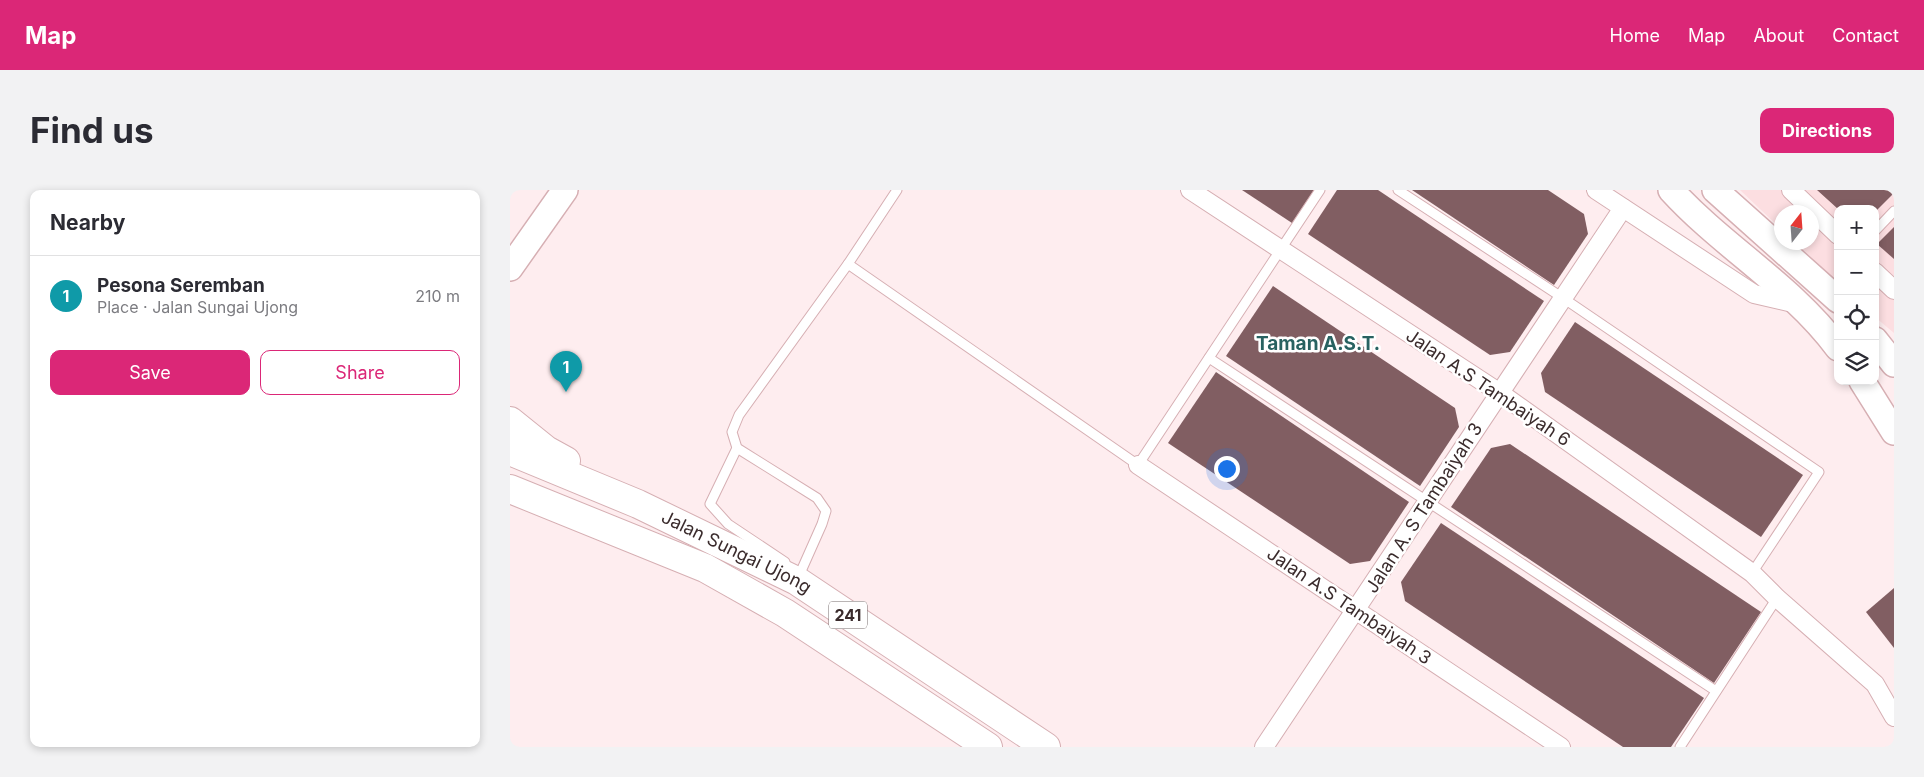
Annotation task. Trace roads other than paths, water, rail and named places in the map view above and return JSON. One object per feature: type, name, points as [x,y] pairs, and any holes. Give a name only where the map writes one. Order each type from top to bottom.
[{"type":"highway","points":[[510,421],[546,450],[638,504]]},
{"type":"highway","name":"Jalan Sungai Ujong","points":[[510,451],[638,504],[799,577],[1046,747]]},
{"type":"highway","name":"Jalan Sungai Ujong","points":[[510,489],[705,568],[784,613],[988,747]]},
{"type":"street","points":[[510,268],[565,190]]},
{"type":"street","name":"Jalan A.S Tambaiyah 6","points":[[1190,190],[1500,393],[1752,573],[1777,598],[1876,684],[1894,717]]},
{"type":"street","points":[[1596,190],[1754,294],[1800,304]]},
{"type":"street","points":[[1672,190],[1688,208],[1800,304],[1834,343]]},
{"type":"street","points":[[1715,190],[1834,296]]},
{"type":"street","points":[[1791,190],[1834,231]]},
{"type":"street","name":"Jalan A. S Tambaiyah 3","points":[[1264,747],[1623,208]]},
{"type":"street","points":[[1879,276],[1894,290]]},
{"type":"street","points":[[1879,345],[1894,364]]},
{"type":"street","points":[[1865,385],[1894,432]]},
{"type":"street","name":"Jalan A.S Tambaiyah 3","points":[[1138,465],[1561,747]]},
{"type":"lane","points":[[737,448],[710,504],[728,524],[799,577],[826,511],[817,498],[737,448],[732,432],[739,415],[848,264],[897,190]]},
{"type":"lane","points":[[848,264],[1138,465],[1320,190]]},
{"type":"lane","points":[[1398,190],[1563,298],[1819,472],[1752,573]]},
{"type":"lane","points":[[1879,226],[1894,211]]},
{"type":"lane","points":[[1209,358],[1716,691]]},
{"type":"lane","points":[[1680,747],[1777,598]]},
{"type":"place","name":"Pesona Seremban","points":[[566,392]]},
{"type":"district","name":"Taman A.S.T.","points":[[1318,343]]}]
